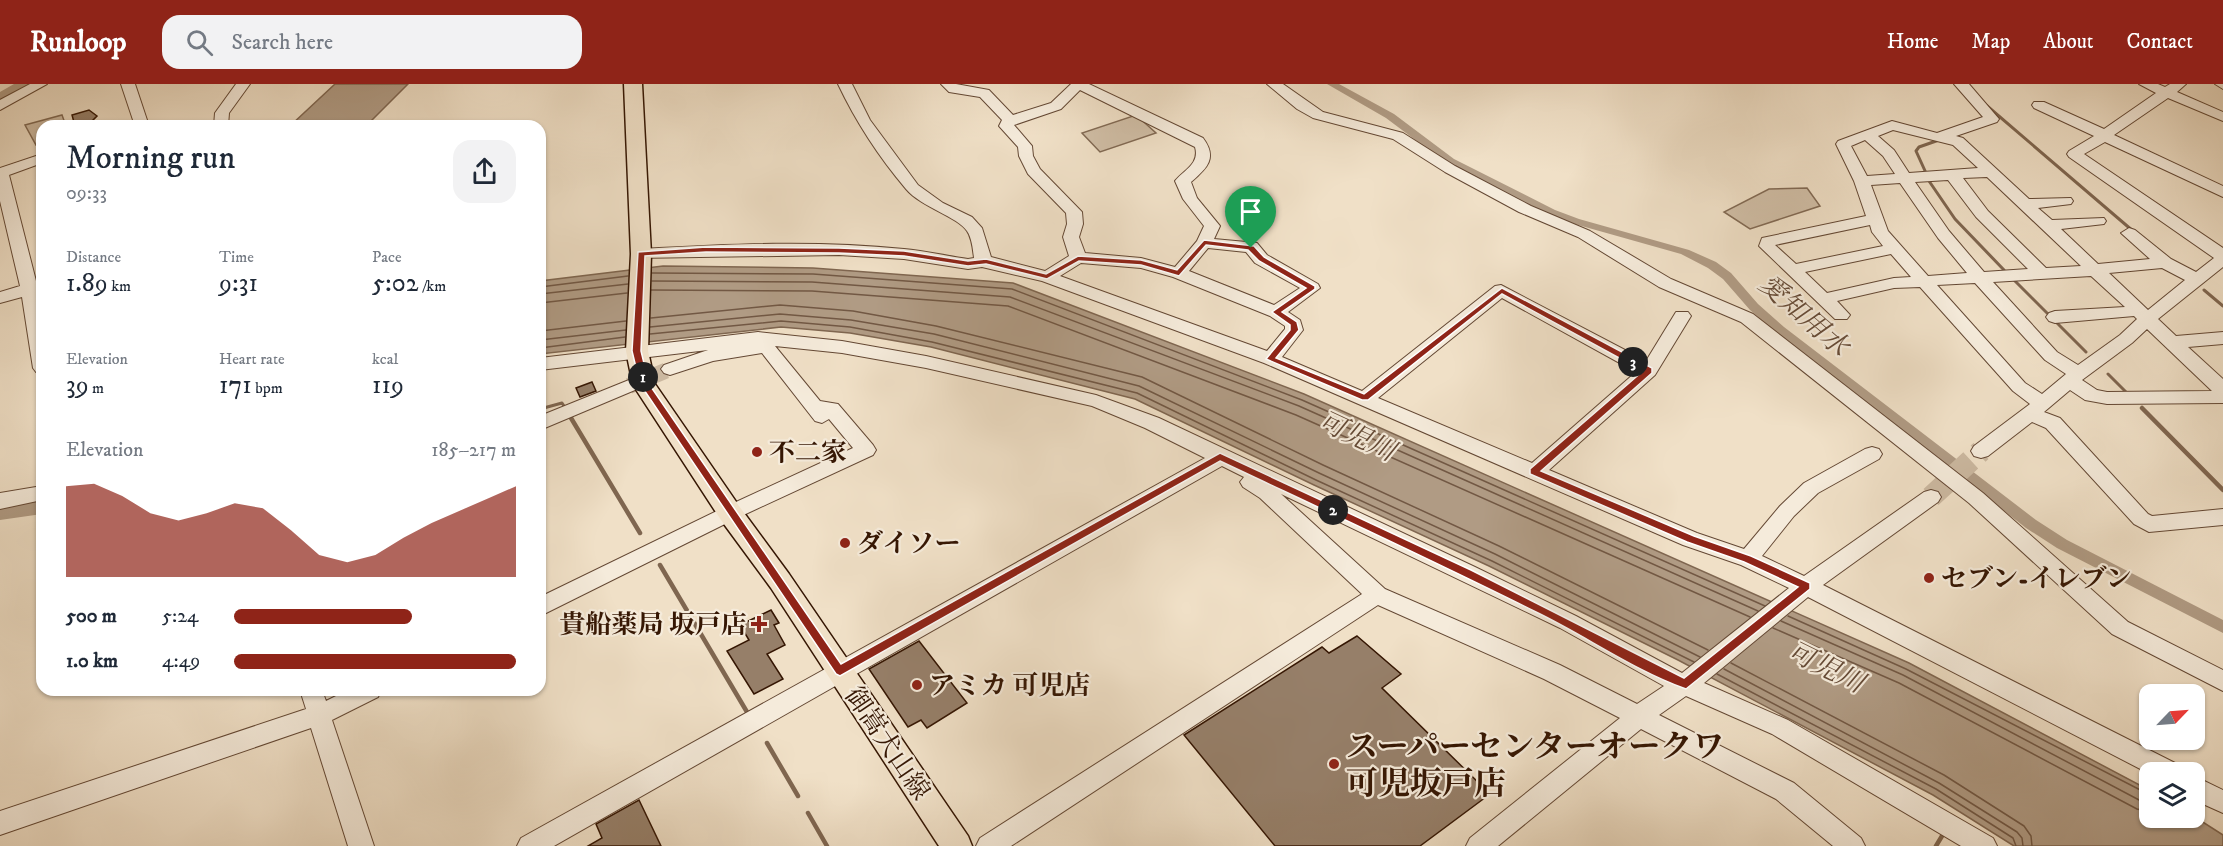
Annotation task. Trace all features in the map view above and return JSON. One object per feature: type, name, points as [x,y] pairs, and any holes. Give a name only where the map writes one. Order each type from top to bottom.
[{"type":"main road","name":"御嵩犬山線","points":[[633,84],[641,254],[637,351],[644,384],[730,513],[780,581],[957,846]]},
{"type":"street","points":[[0,106],[40,84]]},
{"type":"street","points":[[128,84],[138,120]]},
{"type":"street","points":[[221,120],[222,113],[243,84]]},
{"type":"street","points":[[844,84],[863,121],[913,188],[937,206],[966,220],[976,231],[986,261]]},
{"type":"street","points":[[948,84],[954,89],[984,93],[1010,120]]},
{"type":"street","points":[[1078,258],[1071,237],[1075,224],[1074,212],[1033,171],[1026,156],[1025,146],[1006,126],[1010,120],[1054,109],[1063,103],[1078,84],[1198,141],[1204,148],[1205,156],[1200,168],[1183,181],[1183,185],[1187,195],[1212,226],[1204,243],[1179,273]]},
{"type":"street","points":[[1274,84],[1302,106],[1318,115],[1398,136],[1450,169],[1525,209],[1584,234],[1665,283],[1747,318],[1976,498],[2120,628],[2223,681]]},
{"type":"street","points":[[1937,138],[1992,119],[1961,84]]},
{"type":"street","points":[[2146,84],[2223,117]]},
{"type":"street","points":[[1981,451],[2073,377],[2126,339],[2142,314],[2198,280],[2223,258],[2074,154],[2179,84]]},
{"type":"street","points":[[2039,105],[2223,192]]},
{"type":"street","points":[[2223,390],[1958,141],[1937,138],[1892,125],[1843,144],[1862,181],[1880,232],[2036,409],[2053,423],[2141,519],[2150,524],[2223,517]]},
{"type":"street","points":[[1867,135],[1884,145],[1942,234],[1980,278],[2055,360],[2072,367],[2073,377],[2092,395],[2107,398],[2223,397]]},
{"type":"street","points":[[0,298],[35,287],[0,173],[36,160]]},
{"type":"street","points":[[1862,181],[1990,172]]},
{"type":"street","points":[[1952,175],[1982,214],[2042,274]]},
{"type":"street","points":[[2026,204],[2065,201]]},
{"type":"street","points":[[1841,315],[1767,246],[1768,241],[1875,219]]},
{"type":"street","points":[[2049,225],[2098,222]]},
{"type":"street","points":[[2129,233],[2165,263],[2198,280]]},
{"type":"street","points":[[1204,243],[1251,248],[1262,259],[1312,288],[1276,312]]},
{"type":"street","points":[[1793,270],[1895,248]]},
{"type":"street","points":[[641,254],[706,250],[828,250],[904,254],[968,264],[986,261],[1047,277],[1270,359],[1690,539],[1748,559],[1806,586],[2149,762]]},
{"type":"street","points":[[1047,277],[1078,258],[1141,263],[1179,273],[1276,312],[1294,324],[1294,330],[1270,359]]},
{"type":"street","points":[[1824,299],[1894,284],[2165,263]]},
{"type":"street","points":[[1365,398],[1502,290],[1649,371]]},
{"type":"street","points":[[2055,317],[2142,314]]},
{"type":"street","points":[[1534,472],[1649,371],[1682,316]]},
{"type":"street","points":[[2085,317],[2126,339]]},
{"type":"street","points":[[670,369],[750,343],[758,338],[853,349],[926,362],[1096,401],[1152,423],[1267,493],[1377,595],[1552,672],[1785,791],[1852,846]]},
{"type":"street","points":[[2172,342],[2223,338]]},
{"type":"street","points":[[546,363],[637,351],[750,343],[766,346],[845,444]]},
{"type":"street","points":[[546,421],[629,386]]},
{"type":"street","points":[[546,603],[730,513],[866,450],[831,409],[814,406]]},
{"type":"street","points":[[1748,559],[1787,511],[1811,488],[1872,454]]},
{"type":"street","points":[[530,846],[1214,461]]},
{"type":"street","points":[[1214,461],[1468,573],[1568,622],[1665,676],[1692,680],[1780,727],[1984,846]]},
{"type":"street","points":[[0,501],[36,494]]},
{"type":"street","points":[[1479,846],[1639,716],[1692,680],[1806,586],[1931,497]]},
{"type":"street","points":[[989,846],[1377,595]]},
{"type":"street","points":[[313,696],[361,846]]},
{"type":"street","points":[[0,823],[319,715],[358,696]]},
{"type":"street","points":[[2205,793],[2223,802]]},
{"type":"shaded area","points":[[62,115],[64,120],[44,120]]},
{"type":"shaded area","points":[[1136,115],[1156,133],[1100,152],[1082,133]]},
{"type":"shaded area","points":[[36,122],[36,145],[25,125]]},
{"type":"shaded area","points":[[1807,188],[1820,206],[1750,229],[1724,212],[1769,189]]},
{"type":"water","points":[[335,84],[408,84],[372,120],[296,120]]},
{"type":"water","name":"可児川","points":[[663,266],[813,268],[1013,283],[1304,394],[1909,663],[2139,785],[2139,828],[2205,828],[2205,823],[2223,835],[2223,846],[2014,846],[1933,795],[1678,660],[1489,566],[1135,399],[931,347],[850,333],[781,327],[546,353],[546,280]]},
{"type":"building","points":[[89,110],[97,116],[93,120],[73,120],[72,115]]},
{"type":"building","points":[[592,382],[596,391],[580,397],[576,388]]},
{"type":"building","points":[[771,610],[779,623],[774,625],[785,645],[767,654],[783,679],[754,694],[727,651],[749,640],[740,625]]},
{"type":"building","name":"スーパーセンターオークワ 可児坂戸店","points":[[1357,636],[1401,674],[1382,688],[1490,794],[1420,846],[1275,846],[1184,735],[1322,647],[1329,653]]},
{"type":"building","name":"アミカ 可児店","points":[[919,641],[967,703],[927,728],[921,720],[908,727],[869,669]]},
{"type":"building","points":[[639,800],[661,846],[588,846],[602,838],[596,824]]},
{"type":"waterway","points":[[0,99],[27,84]]},
{"type":"waterway","name":"愛知用水","points":[[1332,84],[1390,116],[1450,161],[1551,212],[1685,252],[1712,265],[1727,276],[1754,307],[1780,330],[2031,524],[2062,544],[2223,627]]},
{"type":"waterway","points":[[1986,105],[2133,231]]},
{"type":"waterway","points":[[1926,173],[1916,151],[1919,147],[1939,140]]},
{"type":"waterway","points":[[1929,181],[1955,219],[2004,270]]},
{"type":"waterway","points":[[2013,279],[2086,352]]},
{"type":"waterway","points":[[2204,290],[2223,306]]},
{"type":"waterway","points":[[2108,374],[2126,392]]},
{"type":"waterway","points":[[546,407],[562,403],[566,409]]},
{"type":"waterway","points":[[565,408],[640,533]]},
{"type":"waterway","points":[[2142,408],[2223,490]]},
{"type":"waterway","points":[[0,511],[36,506]]},
{"type":"waterway","points":[[660,565],[747,712]]},
{"type":"waterway","points":[[767,743],[798,796]]},
{"type":"waterway","points":[[808,813],[827,846]]},
{"type":"waterway","points":[[1936,846],[1945,831]]},
{"type":"tunnel","points":[[629,386],[670,369]]},
{"type":"tunnel","points":[[1931,497],[1981,451]]},
{"type":"place","name":"不二家","points":[[757,452]]},
{"type":"place","name":"ダイソー","points":[[845,543]]},
{"type":"place","name":"セブン-イレブン","points":[[1929,578]]},
{"type":"place","name":"貴船薬局 坂戸店","points":[[759,624]]},
{"type":"place","name":"アミカ 可児店","points":[[917,685]]},
{"type":"place","name":"スーパーセンターオークワ 可児坂戸店","points":[[1334,764]]},
{"type":"route","points":[[1204,243],[1251,248],[1262,259],[1312,288],[1276,312],[1294,324],[1294,330],[1270,359],[1365,398],[1502,290],[1649,371],[1534,472],[1690,539],[1748,559],[1806,586],[1686,684],[1665,676],[1568,622],[1468,573],[1220,457],[1208,466],[840,671],[644,384],[637,351],[641,254],[706,250],[839,250],[904,254],[968,264],[986,261],[1047,277],[1078,258],[1141,263],[1179,273],[1204,243]]}]
